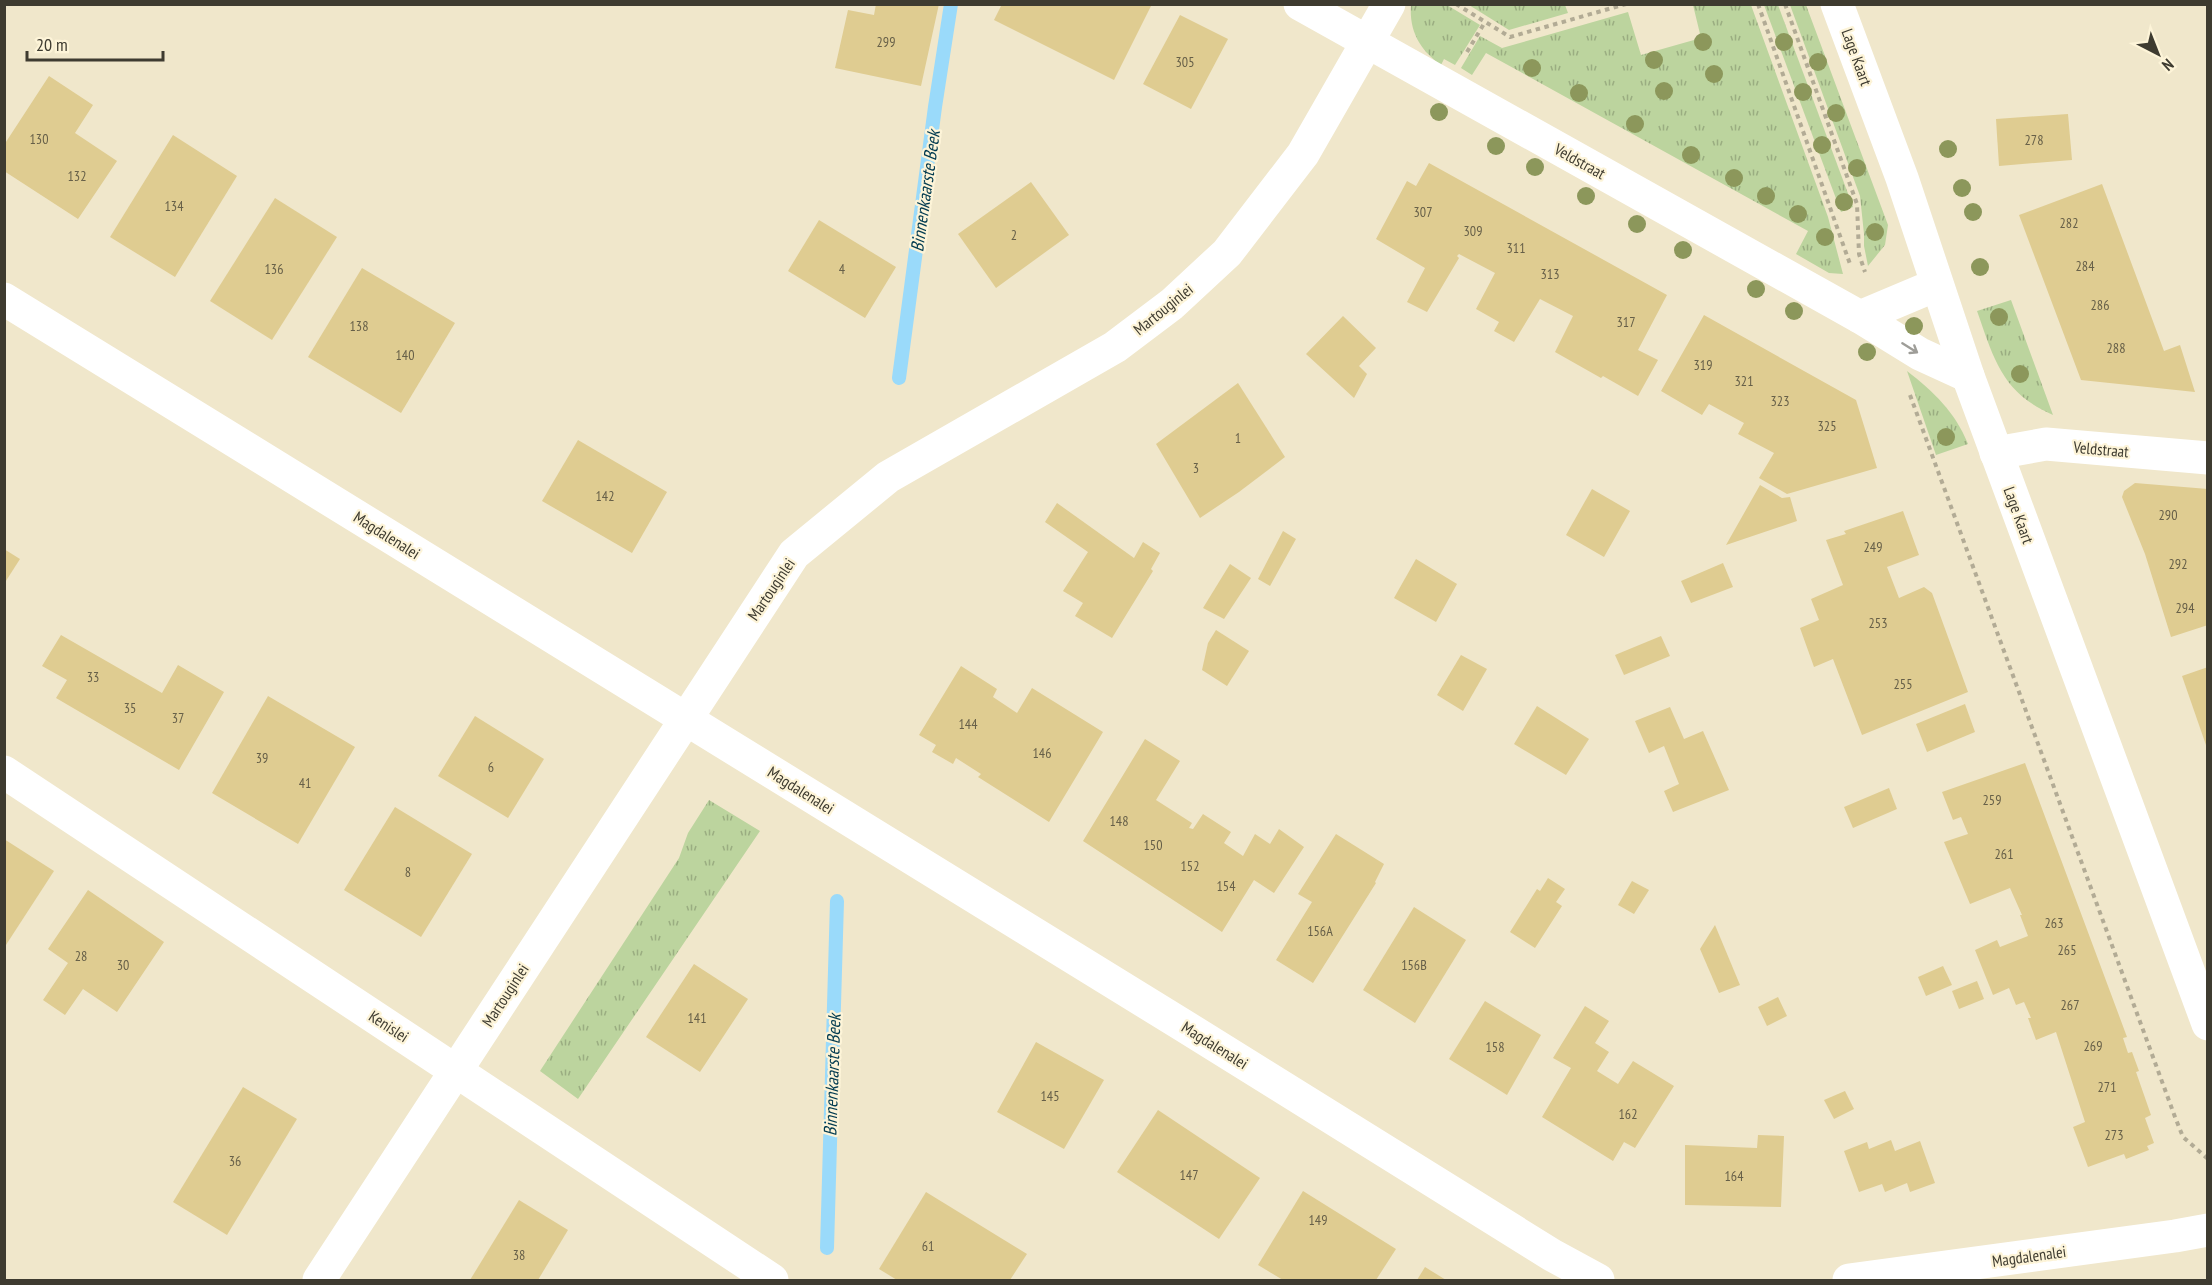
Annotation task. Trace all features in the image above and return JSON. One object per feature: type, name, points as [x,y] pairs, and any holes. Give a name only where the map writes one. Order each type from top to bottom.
[{"type":"street","name":"Veldstraat","points":[[1300,4],[1875,320],[1920,354],[1968,375]]},
{"type":"street","name":"Martouginlei","points":[[319,1281],[788,562],[802,547],[888,477],[1115,347],[1172,304],[1227,254],[1303,154],[1389,4]]},
{"type":"street","name":"Lage Kaart","points":[[1837,4],[1902,178],[1936,285],[1996,453],[2208,1024]]},
{"type":"street","points":[[1875,320],[1936,285]]},
{"type":"street","name":"Magdalenalei","points":[[4,299],[1552,1255],[1598,1281]]},
{"type":"street","name":"Veldstraat","points":[[1996,453],[2046,444],[2208,458]]},
{"type":"street","name":"Kenislei","points":[[4,772],[772,1281]]},
{"type":"street","name":"Magdalenalei","points":[[1849,1281],[2208,1230]]},
{"type":"path","points":[[1456,4],[1510,37],[1626,4]]},
{"type":"path","points":[[1758,4],[1853,270],[1875,320],[2175,1117],[2183,1137],[2208,1159]]},
{"type":"path","points":[[1785,4],[1857,204],[1859,254],[1875,320]]},
{"type":"green space","points":[[1411,5],[1447,5],[1480,25],[1455,65],[1444,59],[1441,65],[1427,53],[1414,31]]},
{"type":"green space","points":[[1469,5],[1565,5],[1568,13],[1509,30]]},
{"type":"green space","points":[[1693,5],[1751,5],[1828,217],[1843,274],[1829,273],[1796,254],[1808,231],[1486,53],[1472,75],[1461,68],[1480,36],[1502,48],[1628,12],[1641,55],[1701,38]]},
{"type":"green space","points":[[1764,5],[1778,5],[1853,207],[1841,212]]},
{"type":"green space","points":[[1790,5],[1806,5],[1888,225],[1885,245],[1868,266],[1860,196]]},
{"type":"green space","points":[[2011,300],[2053,415],[2022,396],[2011,385],[2002,373],[1989,344],[1977,311]]},
{"type":"green space","points":[[1907,371],[1943,403],[1957,422],[1968,444],[1936,455]]},
{"type":"green space","points":[[709,800],[760,831],[578,1099],[540,1071],[679,858],[688,833]]},
{"type":"building","points":[[876,4],[939,4],[921,86],[835,68],[848,10],[874,15]]},
{"type":"building","points":[[1002,4],[1152,4],[1114,80],[994,20]]},
{"type":"building","points":[[1180,15],[1228,39],[1191,109],[1143,84]]},
{"type":"building","points":[[49,76],[93,105],[75,133],[117,161],[78,219],[4,171],[4,145]]},
{"type":"building","points":[[2068,114],[2072,160],[1999,166],[1996,119]]},
{"type":"building","points":[[173,135],[237,176],[175,277],[110,237]]},
{"type":"building","points":[[1429,163],[1667,295],[1638,350],[1658,360],[1638,396],[1555,352],[1573,316],[1540,299],[1514,342],[1494,331],[1499,322],[1476,309],[1495,273],[1459,254],[1457,256],[1459,258],[1427,312],[1407,302],[1425,268],[1376,239],[1407,181],[1416,186]]},
{"type":"building","points":[[1031,182],[1069,235],[996,288],[958,234]]},
{"type":"building","points":[[2102,184],[2164,351],[2180,345],[2195,392],[2081,380],[2019,215]]},
{"type":"building","points":[[275,198],[337,237],[272,340],[210,301]]},
{"type":"building","points":[[819,220],[896,267],[865,318],[788,271]]},
{"type":"building","points":[[362,268],[455,323],[401,413],[308,357]]},
{"type":"building","points":[[1704,315],[1856,400],[1877,468],[1787,494],[1759,478],[1774,453],[1738,434],[1744,423],[1709,404],[1702,415],[1661,391]]},
{"type":"building","points":[[1343,316],[1376,348],[1359,366],[1367,374],[1354,398],[1306,354]]},
{"type":"building","points":[[1238,383],[1285,457],[1200,518],[1156,444]]},
{"type":"building","points":[[578,440],[667,492],[632,553],[542,501]]},
{"type":"building","points":[[2135,483],[2208,489],[2208,625],[2171,637],[2145,554],[2122,497],[2124,491]]},
{"type":"building","points":[[1760,485],[1782,498],[1790,497],[1797,521],[1726,545]]},
{"type":"building","points":[[1592,489],[1630,511],[1604,557],[1566,535]]},
{"type":"building","points":[[1057,503],[1134,558],[1143,542],[1160,553],[1151,569],[1153,571],[1112,638],[1075,616],[1083,603],[1063,591],[1088,552],[1045,522]]},
{"type":"building","points":[[1903,511],[1919,555],[1887,567],[1899,598],[1924,587],[1932,593],[1968,692],[1862,735],[1833,659],[1814,667],[1800,628],[1819,620],[1811,599],[1843,585],[1826,540],[1846,534],[1844,531]]},
{"type":"building","points":[[1283,531],[1296,539],[1270,586],[1258,579]]},
{"type":"building","points":[[4,549],[20,559],[4,584]]},
{"type":"building","points":[[1416,559],[1457,584],[1436,622],[1394,598]]},
{"type":"building","points":[[1723,563],[1733,587],[1691,603],[1681,581]]},
{"type":"building","points":[[1230,564],[1251,578],[1224,619],[1203,608]]},
{"type":"building","points":[[1216,630],[1249,651],[1227,686],[1202,670],[1208,643]]},
{"type":"building","points":[[61,635],[162,693],[178,665],[224,692],[179,770],[56,698],[67,680],[42,666]]},
{"type":"building","points":[[1661,636],[1670,656],[1624,675],[1615,655]]},
{"type":"building","points":[[1461,655],[1487,669],[1463,711],[1437,695]]},
{"type":"building","points":[[961,666],[997,689],[993,697],[1017,713],[1032,688],[1103,732],[1049,822],[978,777],[981,774],[956,758],[953,764],[932,752],[936,745],[919,735]]},
{"type":"building","points":[[2208,667],[2208,748],[2207,748],[2182,676]]},
{"type":"building","points":[[268,696],[355,747],[298,844],[212,793]]},
{"type":"building","points":[[1965,704],[1975,732],[1927,752],[1916,724]]},
{"type":"building","points":[[1537,706],[1589,739],[1566,775],[1514,744]]},
{"type":"building","points":[[1670,707],[1684,739],[1703,731],[1729,790],[1673,812],[1664,791],[1679,784],[1664,746],[1649,753],[1635,721]]},
{"type":"building","points":[[475,716],[544,759],[508,818],[438,776]]},
{"type":"building","points":[[1145,739],[1180,761],[1156,800],[1192,823],[1189,828],[1193,829],[1203,814],[1231,832],[1224,843],[1243,856],[1255,834],[1270,844],[1279,829],[1304,847],[1274,893],[1254,880],[1222,932],[1083,841]]},
{"type":"building","points":[[2025,763],[2127,1037],[2123,1038],[2128,1053],[2132,1052],[2139,1071],[2136,1072],[2151,1115],[2145,1118],[2154,1143],[2147,1146],[2149,1150],[2126,1159],[2124,1154],[2088,1167],[2073,1127],[2085,1122],[2056,1032],[2036,1040],[2028,1018],[2031,1018],[2024,1002],[2016,1005],[2009,988],[1993,995],[1975,950],[1997,940],[2000,947],[2028,936],[2020,915],[2022,915],[2010,888],[1970,904],[1944,842],[1968,834],[1961,817],[1953,820],[1942,792]]},
{"type":"building","points":[[1889,788],[1897,809],[1853,828],[1844,807]]},
{"type":"building","points":[[395,807],[472,854],[421,937],[344,890]]},
{"type":"building","points":[[1336,834],[1384,864],[1376,883],[1313,983],[1276,960],[1312,902],[1298,894]]},
{"type":"building","points":[[4,839],[54,871],[4,948]]},
{"type":"building","points":[[1548,878],[1565,889],[1556,902],[1562,906],[1535,948],[1510,932],[1537,889],[1540,891]]},
{"type":"building","points":[[1632,881],[1649,890],[1634,914],[1618,905]]},
{"type":"building","points":[[88,890],[164,942],[117,1012],[83,989],[65,1015],[43,1000],[68,963],[48,949]]},
{"type":"building","points":[[1414,907],[1466,940],[1415,1023],[1363,990]]},
{"type":"building","points":[[1715,925],[1740,985],[1719,993],[1700,949]]},
{"type":"building","points":[[694,964],[748,999],[700,1072],[646,1037]]},
{"type":"building","points":[[1943,966],[1952,985],[1926,996],[1918,977]]},
{"type":"building","points":[[1977,981],[1984,999],[1959,1009],[1952,991]]},
{"type":"building","points":[[1778,997],[1787,1016],[1767,1026],[1758,1007]]},
{"type":"building","points":[[1485,1001],[1541,1035],[1507,1095],[1449,1059]]},
{"type":"building","points":[[1585,1006],[1609,1021],[1595,1043],[1609,1052],[1597,1071],[1618,1084],[1633,1061],[1674,1086],[1635,1148],[1624,1142],[1613,1161],[1542,1117],[1571,1068],[1553,1058]]},
{"type":"building","points":[[1036,1042],[1104,1080],[1064,1149],[997,1112]]},
{"type":"building","points":[[243,1087],[297,1119],[227,1235],[173,1202]]},
{"type":"building","points":[[1845,1091],[1854,1109],[1834,1119],[1824,1100]]},
{"type":"building","points":[[1158,1110],[1260,1178],[1219,1239],[1117,1172]]},
{"type":"building","points":[[1758,1135],[1784,1136],[1781,1207],[1685,1205],[1685,1145],[1757,1148]]},
{"type":"building","points":[[1891,1140],[1895,1151],[1920,1141],[1935,1183],[1910,1192],[1907,1183],[1885,1192],[1882,1184],[1859,1192],[1844,1151],[1867,1142],[1869,1149]]},
{"type":"building","points":[[1303,1191],[1396,1249],[1376,1280],[1283,1280],[1258,1265]]},
{"type":"building","points":[[926,1192],[1027,1254],[1010,1280],[897,1280],[879,1269]]},
{"type":"building","points":[[519,1200],[568,1230],[538,1280],[470,1280]]},
{"type":"building","points":[[1425,1267],[1446,1280],[1417,1280]]},
{"type":"waterway","name":"Binnenkaarste Beek","points":[[899,378],[951,4]]},
{"type":"waterway","name":"Binnenkaarste Beek","points":[[827,1248],[837,901]]}]
